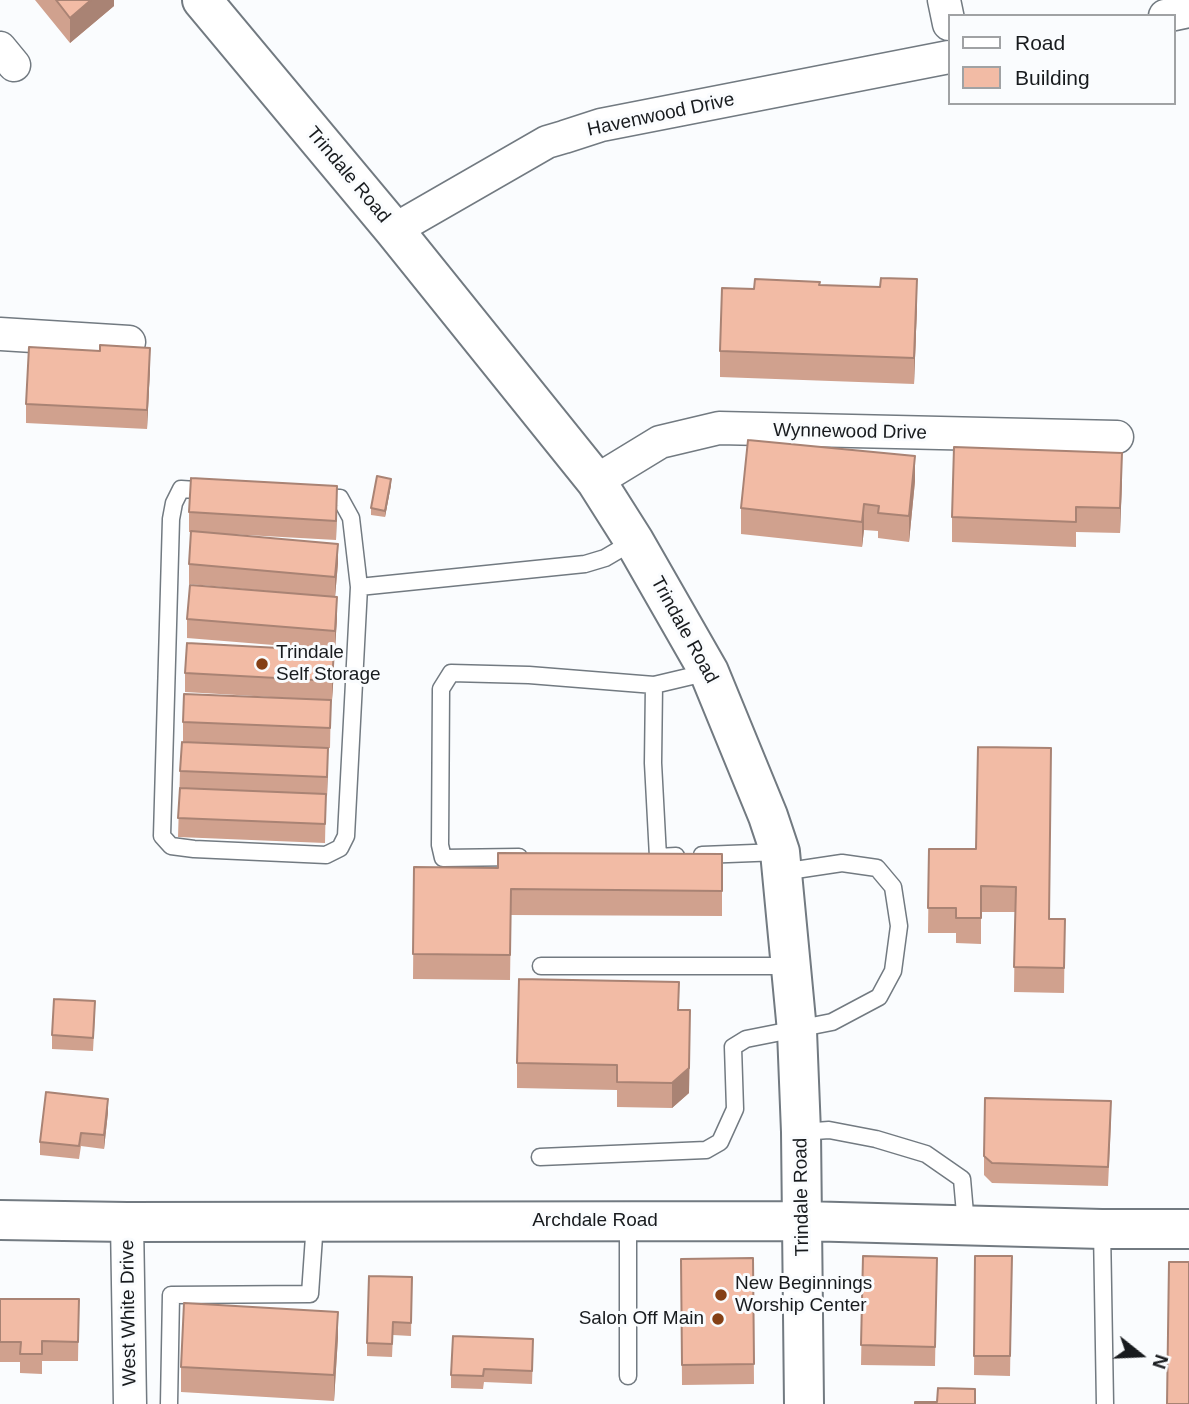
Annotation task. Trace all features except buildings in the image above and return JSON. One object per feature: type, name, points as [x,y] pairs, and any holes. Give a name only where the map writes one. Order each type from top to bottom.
[{"type":"main road","name":"Trindale Road","points":[[202,0],[394,230],[596,481],[634,541],[709,672],[768,816],[781,862],[797,1031],[801,1132],[804,1404]]},
{"type":"main road","name":"Archdale Road","points":[[0,1220],[802,1221],[1189,1229]]},
{"type":"street","points":[[944,0],[948,19]]},
{"type":"street","name":"Havenwood Drive","points":[[394,230],[547,142],[564,136],[601,125],[948,57]]},
{"type":"street","points":[[0,334],[129,342]]},
{"type":"street","name":"Wynnewood Drive","points":[[596,481],[660,442],[719,428],[1117,437]]},
{"type":"street","name":"West White Drive","points":[[127,1222],[130,1404]]},
{"type":"lane","points":[[221,491],[181,489],[174,503],[162,836],[171,846],[194,849],[326,855],[340,848],[346,836],[359,587],[351,518],[340,498],[300,496]]},
{"type":"lane","points":[[359,587],[584,564],[605,558],[634,541]]},
{"type":"lane","points":[[537,857],[443,858],[440,845],[441,689],[451,673],[654,685],[709,672]]},
{"type":"lane","points":[[540,1157],[706,1150],[720,1142],[735,1108],[733,1047],[746,1039],[832,1023],[880,997],[893,971],[900,926],[893,887],[877,868],[842,863],[651,857],[654,685]]},
{"type":"lane","points":[[541,966],[791,966]]},
{"type":"lane","points":[[801,1132],[828,1129],[876,1139],[926,1154],[962,1179],[966,1225]]},
{"type":"lane","points":[[628,1221],[628,1376]]},
{"type":"lane","points":[[169,1404],[171,1295],[310,1294],[315,1222]]},
{"type":"lane","points":[[1102,1229],[1105,1404]]},
{"type":"place","name":"Trindale Self Storage","points":[[262,664]]},
{"type":"place","name":"New Beginnings Worship Center","points":[[721,1295]]},
{"type":"place","name":"Salon Off Main","points":[[718,1319]]}]
